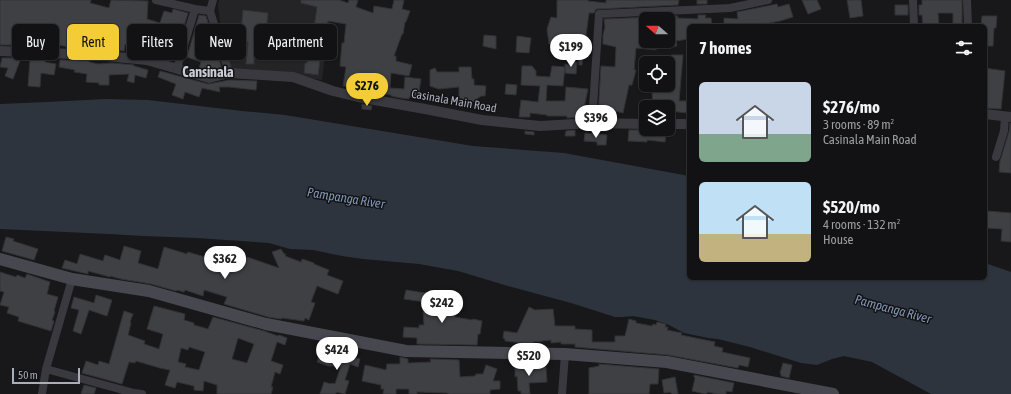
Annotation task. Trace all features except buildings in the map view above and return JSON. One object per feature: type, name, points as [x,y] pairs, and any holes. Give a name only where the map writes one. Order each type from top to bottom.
[{"type":"main road","points":[[0,259],[72,279],[149,291],[266,324],[406,351],[565,354],[667,362],[833,394]]},
{"type":"street","points":[[156,0],[210,11]]},
{"type":"street","points":[[213,0],[210,11],[229,73]]},
{"type":"street","points":[[592,123],[599,14],[730,8],[768,0]]},
{"type":"street","points":[[913,0],[914,24]]},
{"type":"street","points":[[967,0],[968,24]]},
{"type":"street","points":[[176,68],[196,9]]},
{"type":"street","name":"Casinala Main Road","points":[[0,51],[96,55],[147,60],[209,78],[229,73],[293,77],[352,96],[482,120],[540,126],[592,123],[639,124]]},
{"type":"street","points":[[987,114],[1008,116],[996,157]]},
{"type":"street","points":[[675,124],[687,124]]},
{"type":"street","points":[[42,394],[46,369],[72,279]]},
{"type":"street","points":[[562,394],[565,354]]},
{"type":"street","points":[[46,369],[142,394]]},
{"type":"shaded area","points":[[219,0],[332,0],[329,24],[254,24],[254,60],[324,60],[322,80],[293,75],[231,71],[228,60],[246,60],[246,24],[220,24],[218,5]]},
{"type":"water","name":"Pampanga River","points":[[106,99],[148,100],[285,115],[473,146],[564,153],[687,176],[687,280],[987,280],[987,264],[1011,272],[1011,394],[931,394],[872,362],[844,356],[817,365],[801,363],[750,347],[684,333],[667,324],[655,320],[633,316],[615,317],[458,271],[419,264],[363,259],[313,250],[290,249],[269,243],[197,238],[0,229],[0,104]]},
{"type":"district","name":"Cansinala","points":[[208,72]]}]
